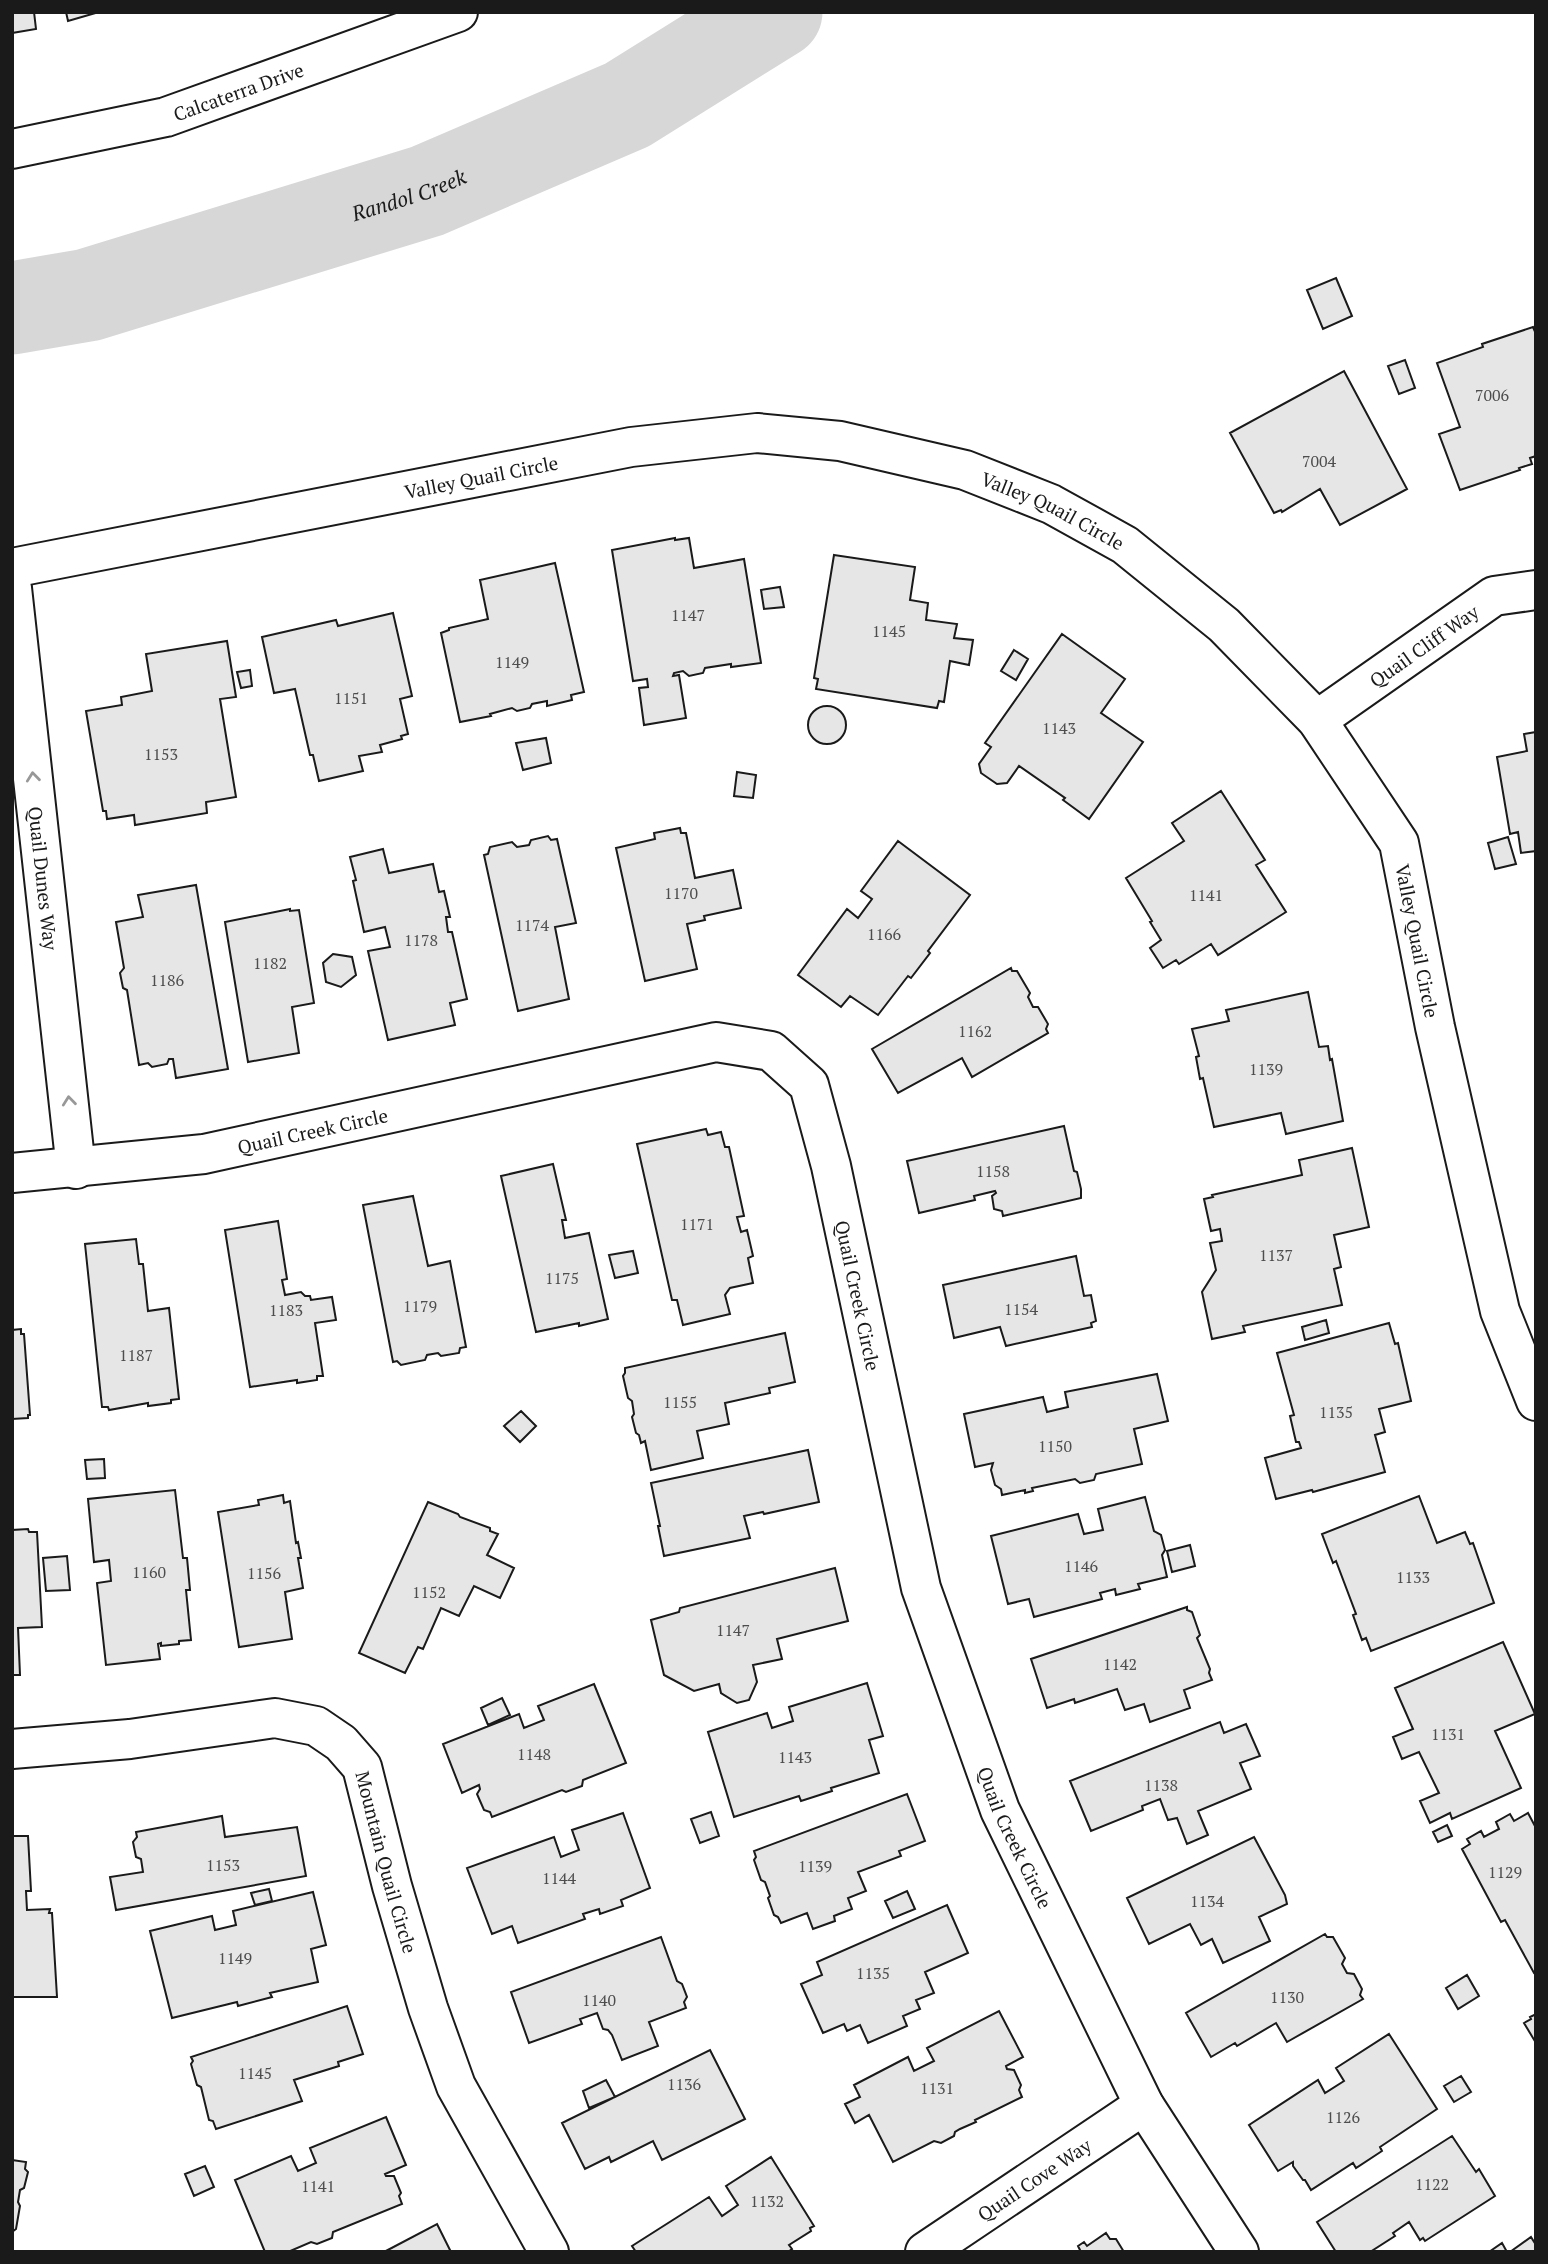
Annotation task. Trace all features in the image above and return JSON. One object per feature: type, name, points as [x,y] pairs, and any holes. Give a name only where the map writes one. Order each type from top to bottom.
[{"type":"street","name":"Calcaterra Drive","points":[[12,149],[166,117],[458,12]]},
{"type":"street","name":"Valley Quail Circle","points":[[12,568],[631,447],[757,433],[840,440],[965,470],[1051,504],[1125,545],[1224,625],[1317,720],[1399,843],[1435,1027],[1500,1311],[1536,1401]]},
{"type":"street","name":"Quail Dunes Way","points":[[12,588],[76,1168]]},
{"type":"street","name":"Quail Cliff Way","points":[[1317,720],[1494,596],[1536,590]]},
{"type":"street","name":"Quail Creek Circle","points":[[12,1173],[204,1154],[716,1042],[771,1051],[809,1085],[831,1166],[921,1588],[995,1797],[1144,2105],[1239,2252]]},
{"type":"street","name":"Mountain Quail Circle","points":[[12,1749],[130,1739],[275,1718],[316,1726],[341,1742],[362,1767],[392,1886],[424,1996],[456,2086],[549,2252]]},
{"type":"street","name":"Quail Cove Way","points":[[925,2252],[1144,2105]]},
{"type":"building","points":[[12,12],[34,12],[36,29],[12,33]]},
{"type":"building","points":[[66,12],[99,12],[68,21]]},
{"type":"building","points":[[1336,278],[1352,316],[1323,329],[1307,290]]},
{"type":"building","points":[[1533,327],[1536,334],[1536,456],[1530,458],[1532,464],[1519,468],[1520,470],[1460,490],[1439,434],[1460,427],[1437,363]]},
{"type":"building","points":[[1405,360],[1415,388],[1399,394],[1388,366]]},
{"type":"building","points":[[1344,371],[1407,489],[1340,525],[1320,489],[1282,512],[1281,510],[1274,513],[1230,433]]},
{"type":"building","points":[[675,538],[689,538],[694,568],[744,559],[761,663],[705,668],[703,673],[689,676],[683,671],[674,673],[673,676],[679,675],[686,718],[644,725],[639,688],[648,687],[647,679],[633,681],[612,550]]},
{"type":"building","points":[[834,555],[915,567],[910,600],[928,603],[926,620],[957,624],[954,638],[973,640],[969,665],[950,661],[944,702],[939,701],[937,708],[816,689],[818,679],[814,678]]},
{"type":"building","points":[[555,563],[584,692],[571,695],[572,700],[547,706],[547,701],[532,704],[530,708],[517,711],[512,708],[490,714],[491,716],[460,722],[441,633],[449,628],[488,619],[480,580]]},
{"type":"building","points":[[780,587],[784,607],[764,609],[761,590]]},
{"type":"building","points":[[393,613],[412,696],[400,699],[408,734],[401,736],[402,739],[380,745],[382,752],[359,756],[363,771],[319,781],[313,755],[310,755],[295,689],[274,693],[262,637],[336,620],[338,626]]},
{"type":"building","points":[[1062,634],[1125,679],[1101,713],[1143,742],[1089,819],[1063,800],[1065,798],[1019,766],[1007,783],[997,784],[981,773],[979,764],[991,747],[985,743]]},
{"type":"building","points":[[227,641],[236,697],[220,699],[236,797],[206,802],[207,813],[135,825],[134,815],[107,819],[106,811],[103,811],[86,711],[122,705],[121,697],[152,691],[146,654]]},
{"type":"building","points":[[1014,650],[1028,659],[1016,680],[1001,671]]},
{"type":"building","points":[[250,670],[252,686],[241,688],[237,672]]},
{"type":"building","points":[[827,706],[840,712],[846,725],[840,738],[827,744],[814,738],[808,725],[814,712]]},
{"type":"building","points":[[1536,732],[1536,851],[1521,853],[1518,832],[1510,834],[1497,757],[1527,751],[1524,734]]},
{"type":"building","points":[[546,738],[551,763],[523,770],[516,743]]},
{"type":"building","points":[[737,772],[756,775],[753,798],[734,796]]},
{"type":"building","points":[[1221,791],[1265,860],[1256,865],[1286,912],[1218,955],[1211,944],[1179,964],[1176,960],[1163,968],[1150,948],[1161,940],[1126,878],[1184,841],[1172,823]]},
{"type":"building","points":[[680,828],[681,833],[686,833],[695,878],[733,870],[741,908],[704,916],[705,920],[687,924],[697,969],[645,981],[616,848],[655,839],[654,833]]},
{"type":"building","points":[[548,836],[551,840],[557,839],[576,923],[555,927],[569,999],[518,1011],[484,855],[488,854],[490,847],[512,842],[517,847],[529,845],[531,840]]},
{"type":"building","points":[[1508,837],[1516,864],[1495,869],[1488,843]]},
{"type":"building","points":[[898,841],[970,895],[911,978],[908,976],[878,1015],[850,996],[841,1007],[798,975],[847,909],[858,918],[872,899],[861,891]]},
{"type":"building","points":[[383,849],[389,873],[433,864],[439,892],[444,891],[450,917],[446,917],[448,932],[452,932],[467,999],[450,1003],[455,1025],[388,1040],[368,951],[390,947],[385,927],[364,932],[350,857]]},
{"type":"building","points":[[196,885],[228,1069],[176,1078],[173,1059],[169,1059],[167,1064],[152,1067],[148,1063],[139,1065],[127,990],[123,988],[120,973],[124,968],[116,922],[143,917],[138,895]]},
{"type":"building","points":[[290,909],[299,910],[314,1003],[292,1007],[299,1053],[248,1062],[225,922]]},
{"type":"building","points":[[333,954],[352,957],[356,975],[341,987],[326,982],[323,963]]},
{"type":"building","points":[[1011,968],[1012,971],[1017,971],[1030,993],[1028,997],[1033,1007],[1038,1007],[1048,1024],[1048,1033],[972,1077],[962,1058],[898,1093],[872,1049]]},
{"type":"building","points":[[1308,992],[1319,1047],[1328,1046],[1330,1060],[1332,1059],[1343,1121],[1286,1134],[1281,1113],[1214,1127],[1203,1078],[1200,1079],[1196,1057],[1199,1056],[1192,1029],[1229,1021],[1226,1010]]},
{"type":"building","points":[[1064,1126],[1081,1198],[1003,1216],[1002,1211],[994,1209],[992,1196],[995,1191],[974,1196],[975,1200],[919,1213],[907,1161]]},
{"type":"building","points":[[706,1129],[708,1135],[721,1132],[725,1147],[729,1147],[744,1216],[737,1217],[741,1232],[747,1230],[753,1256],[748,1258],[753,1283],[730,1288],[725,1295],[730,1314],[683,1325],[677,1300],[672,1300],[637,1144]]},
{"type":"building","points":[[1352,1148],[1369,1227],[1334,1235],[1341,1267],[1334,1269],[1342,1305],[1243,1326],[1245,1332],[1212,1339],[1202,1292],[1216,1270],[1210,1243],[1222,1241],[1220,1229],[1211,1231],[1204,1199],[1302,1175],[1299,1160]]},
{"type":"building","points":[[553,1164],[566,1220],[562,1220],[565,1238],[589,1233],[608,1319],[536,1332],[501,1176]]},
{"type":"building","points":[[413,1196],[428,1266],[450,1261],[466,1347],[460,1348],[459,1353],[427,1355],[425,1360],[401,1365],[397,1361],[393,1362],[363,1205]]},
{"type":"building","points":[[278,1221],[287,1279],[282,1280],[285,1295],[301,1292],[310,1296],[311,1300],[332,1297],[336,1320],[315,1323],[323,1376],[317,1376],[317,1380],[250,1387],[225,1230]]},
{"type":"building","points":[[136,1239],[139,1264],[143,1264],[148,1311],[169,1308],[179,1399],[171,1400],[171,1403],[148,1406],[148,1403],[109,1410],[108,1407],[102,1407],[85,1244]]},
{"type":"building","points":[[633,1251],[638,1273],[615,1278],[609,1255]]},
{"type":"building","points":[[1076,1256],[1084,1296],[1091,1295],[1096,1321],[1091,1323],[1092,1327],[1006,1346],[1000,1327],[954,1338],[943,1285]]},
{"type":"building","points":[[1326,1320],[1329,1333],[1305,1340],[1302,1327]]},
{"type":"building","points":[[1389,1323],[1395,1344],[1398,1343],[1411,1401],[1379,1409],[1385,1432],[1375,1435],[1385,1472],[1313,1492],[1312,1490],[1276,1499],[1265,1458],[1301,1448],[1299,1442],[1296,1442],[1290,1416],[1294,1415],[1277,1353]]},
{"type":"building","points":[[21,1329],[21,1334],[24,1334],[30,1415],[28,1418],[12,1419],[12,1330]]},
{"type":"building","points":[[785,1333],[795,1382],[769,1388],[770,1393],[725,1403],[729,1424],[697,1431],[703,1458],[651,1470],[645,1441],[641,1443],[636,1433],[632,1401],[628,1398],[623,1376],[625,1368]]},
{"type":"building","points":[[1157,1374],[1168,1421],[1134,1429],[1142,1464],[1096,1474],[1094,1480],[1080,1483],[1075,1479],[1032,1488],[1033,1491],[1025,1493],[1025,1490],[1002,1495],[1001,1489],[995,1485],[991,1470],[993,1463],[975,1467],[964,1414],[1043,1397],[1047,1412],[1068,1407],[1065,1392]]},
{"type":"building","points":[[521,1411],[536,1426],[520,1442],[504,1426]]},
{"type":"building","points":[[808,1450],[819,1502],[744,1516],[750,1538],[664,1556],[651,1483]]},
{"type":"building","points":[[104,1459],[105,1478],[87,1479],[85,1460]]},
{"type":"building","points":[[175,1490],[183,1558],[187,1558],[190,1590],[186,1590],[191,1640],[179,1641],[179,1644],[158,1644],[160,1659],[106,1665],[97,1583],[111,1581],[109,1560],[94,1562],[88,1499]]},
{"type":"building","points":[[283,1495],[284,1503],[290,1501],[301,1558],[298,1558],[303,1588],[285,1592],[292,1639],[239,1647],[218,1512],[259,1505],[258,1500]]},
{"type":"building","points":[[1419,1496],[1437,1543],[1465,1532],[1470,1544],[1473,1543],[1494,1603],[1371,1651],[1366,1638],[1362,1640],[1353,1615],[1356,1614],[1336,1561],[1333,1563],[1322,1534]]},
{"type":"building","points":[[1145,1497],[1154,1531],[1161,1535],[1167,1577],[1138,1584],[1140,1589],[1116,1595],[1115,1589],[1100,1593],[1102,1599],[1034,1617],[1029,1599],[1008,1604],[991,1536],[1078,1514],[1084,1534],[1103,1530],[1098,1509]]},
{"type":"building","points":[[428,1502],[490,1528],[490,1531],[498,1534],[487,1555],[514,1568],[500,1598],[474,1586],[459,1616],[441,1608],[423,1649],[418,1647],[405,1673],[359,1653]]},
{"type":"building","points":[[28,1529],[29,1532],[37,1532],[42,1627],[18,1628],[20,1675],[12,1675],[12,1530]]},
{"type":"building","points":[[1190,1545],[1195,1566],[1172,1572],[1167,1551]]},
{"type":"building","points":[[67,1556],[70,1590],[46,1591],[43,1558]]},
{"type":"building","points":[[835,1568],[848,1621],[777,1639],[782,1659],[753,1665],[757,1682],[749,1700],[737,1703],[721,1693],[719,1684],[694,1691],[664,1675],[651,1620],[679,1612],[680,1608]]},
{"type":"building","points":[[1187,1607],[1187,1610],[1192,1612],[1200,1635],[1197,1638],[1212,1680],[1184,1690],[1190,1708],[1150,1722],[1144,1704],[1125,1710],[1117,1689],[1075,1703],[1074,1699],[1047,1708],[1031,1659]]},
{"type":"building","points":[[1503,1642],[1535,1714],[1495,1731],[1521,1788],[1452,1819],[1450,1813],[1430,1823],[1420,1801],[1439,1793],[1419,1752],[1402,1759],[1393,1737],[1413,1729],[1395,1688]]},
{"type":"building","points":[[867,1683],[883,1736],[869,1740],[879,1773],[801,1801],[799,1796],[734,1817],[708,1732],[767,1713],[772,1728],[793,1721],[789,1707]]},
{"type":"building","points":[[594,1684],[626,1763],[583,1780],[582,1786],[566,1792],[562,1790],[492,1817],[490,1812],[484,1810],[477,1794],[479,1785],[462,1793],[443,1744],[519,1714],[524,1728],[544,1720],[538,1706]]},
{"type":"building","points":[[502,1698],[510,1715],[488,1725],[481,1708]]},
{"type":"building","points":[[1220,1722],[1224,1733],[1246,1724],[1260,1756],[1240,1763],[1251,1789],[1198,1811],[1208,1835],[1187,1844],[1177,1818],[1168,1820],[1160,1799],[1142,1806],[1143,1810],[1091,1831],[1070,1781]]},
{"type":"building","points":[[907,1794],[925,1841],[899,1851],[901,1856],[858,1872],[866,1891],[848,1898],[852,1909],[834,1916],[835,1921],[813,1929],[807,1913],[781,1923],[774,1915],[765,1882],[761,1880],[754,1860],[754,1851]]},
{"type":"building","points":[[711,1812],[719,1836],[700,1843],[691,1819]]},
{"type":"building","points":[[623,1813],[650,1888],[621,1900],[623,1906],[600,1914],[599,1909],[583,1914],[585,1919],[518,1943],[512,1926],[492,1934],[467,1868],[554,1837],[561,1857],[579,1850],[572,1830]]},
{"type":"building","points":[[1528,1813],[1536,1828],[1534,1973],[1505,1920],[1501,1922],[1462,1849],[1470,1844],[1467,1839],[1481,1831],[1484,1837],[1499,1829],[1496,1822],[1510,1814],[1514,1821]]},
{"type":"building","points":[[222,1816],[225,1837],[297,1827],[306,1876],[116,1910],[110,1877],[143,1872],[141,1859],[136,1857],[133,1842],[137,1837],[136,1832]]},
{"type":"building","points":[[1447,1825],[1452,1836],[1438,1842],[1433,1832]]},
{"type":"building","points":[[12,1836],[28,1836],[31,1891],[26,1891],[27,1910],[50,1909],[49,1913],[52,1913],[57,1997],[12,1997]]},
{"type":"building","points":[[1254,1837],[1285,1895],[1287,1904],[1259,1917],[1270,1941],[1223,1963],[1212,1939],[1201,1945],[1190,1924],[1149,1944],[1127,1898]]},
{"type":"building","points":[[269,1889],[272,1901],[255,1905],[251,1893]]},
{"type":"building","points":[[907,1891],[915,1909],[893,1918],[885,1901]]},
{"type":"building","points":[[313,1892],[326,1945],[311,1949],[318,1982],[270,1993],[272,1997],[238,2006],[237,2002],[172,2018],[150,1931],[212,1916],[215,1930],[236,1925],[233,1911]]},
{"type":"building","points":[[947,1905],[968,1953],[925,1972],[934,1993],[916,2000],[920,2009],[903,2016],[907,2026],[868,2043],[860,2025],[847,2031],[844,2024],[823,2033],[801,1984],[822,1975],[817,1962]]},
{"type":"building","points":[[1325,1934],[1327,1937],[1333,1937],[1345,1958],[1342,1964],[1347,1973],[1354,1974],[1362,1989],[1360,1995],[1363,1999],[1287,2042],[1276,2023],[1237,2046],[1235,2043],[1211,2057],[1186,2013]]},
{"type":"building","points":[[661,1937],[677,1981],[682,1984],[687,1997],[684,2002],[686,2008],[649,2022],[658,2046],[622,2060],[612,2035],[603,2029],[597,2013],[580,2019],[582,2024],[529,2043],[511,1992]]},
{"type":"building","points":[[1467,1975],[1479,1996],[1458,2009],[1446,1988]]},
{"type":"building","points":[[347,2006],[363,2054],[338,2062],[339,2066],[294,2080],[302,2101],[216,2129],[213,2121],[209,2120],[191,2057]]},
{"type":"building","points":[[999,2011],[1023,2057],[1006,2066],[1007,2069],[1014,2070],[1021,2085],[1019,2090],[1022,2097],[975,2120],[976,2122],[955,2132],[954,2136],[941,2143],[934,2141],[893,2162],[869,2115],[855,2123],[845,2104],[860,2097],[854,2085],[908,2057],[914,2071],[934,2061],[927,2048]]},
{"type":"building","points":[[1536,2014],[1536,2043],[1524,2023]]},
{"type":"building","points":[[1389,2034],[1437,2109],[1380,2147],[1382,2151],[1356,2168],[1353,2163],[1311,2190],[1293,2166],[1293,2162],[1278,2171],[1249,2125],[1318,2080],[1325,2093],[1344,2081],[1336,2068]]},
{"type":"building","points":[[710,2050],[745,2119],[662,2160],[653,2141],[611,2162],[609,2157],[585,2169],[562,2123]]},
{"type":"building","points":[[1461,2076],[1471,2092],[1454,2102],[1444,2086]]},
{"type":"building","points":[[606,2080],[615,2097],[589,2108],[583,2091]]},
{"type":"building","points":[[386,2117],[406,2165],[385,2174],[394,2176],[402,2204],[333,2232],[332,2238],[317,2244],[311,2242],[288,2252],[265,2252],[235,2180],[291,2156],[298,2171],[316,2163],[310,2148]]},
{"type":"building","points":[[1452,2136],[1476,2172],[1479,2169],[1495,2196],[1425,2241],[1423,2238],[1420,2240],[1409,2222],[1393,2233],[1395,2236],[1370,2252],[1336,2252],[1317,2222]]},
{"type":"building","points":[[771,2157],[814,2226],[810,2228],[811,2231],[789,2245],[792,2249],[788,2252],[636,2252],[632,2246],[709,2197],[722,2216],[738,2205],[726,2186]]},
{"type":"building","points":[[12,2160],[26,2162],[25,2169],[28,2172],[24,2188],[20,2190],[16,2229],[12,2232]]},
{"type":"building","points":[[205,2166],[214,2187],[194,2196],[185,2174]]},
{"type":"building","points":[[437,2224],[451,2252],[384,2252]]},
{"type":"building","points":[[1106,2233],[1110,2239],[1116,2239],[1124,2252],[1077,2252],[1080,2250],[1078,2246],[1084,2242],[1087,2246]]},
{"type":"building","points":[[1531,2237],[1536,2245],[1536,2252],[1510,2252]]},
{"type":"building","points":[[1502,2243],[1507,2252],[1489,2252]]},
{"type":"waterway","name":"Randol Creek","points":[[12,308],[88,295],[427,191],[627,105],[776,12]]}]
